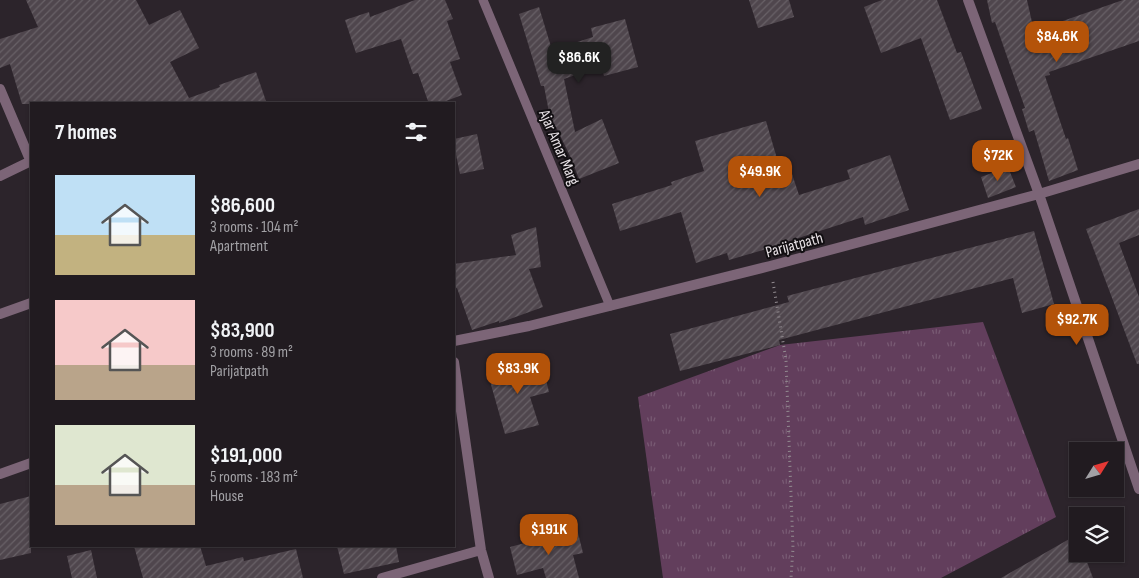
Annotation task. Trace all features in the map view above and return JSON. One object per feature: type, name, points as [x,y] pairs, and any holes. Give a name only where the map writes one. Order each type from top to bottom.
[{"type":"street","points":[[968,0],[1039,194],[1139,489]]},
{"type":"street","points":[[0,89],[30,160]]},
{"type":"street","points":[[0,176],[30,162]]},
{"type":"street","name":"Parijatpath","points":[[455,341],[529,326],[770,266],[1039,194],[1139,164]]},
{"type":"street","points":[[0,314],[30,303]]},
{"type":"street","points":[[455,369],[481,550],[489,578]]},
{"type":"street","points":[[0,474],[30,463]]},
{"type":"street","points":[[382,578],[481,550]]},
{"type":"lane","name":"Ajar Amar Marg","points":[[483,0],[610,306]]},
{"type":"path","points":[[770,266],[786,360],[793,548],[791,578]]},
{"type":"green space","points":[[983,322],[1056,517],[941,578],[663,578],[638,397],[780,345]]},
{"type":"building","points":[[26,0],[136,0],[149,25],[180,10],[199,48],[170,62],[189,98],[256,72],[266,102],[30,102],[30,104],[22,104],[10,64],[0,68],[0,39],[38,27]]},
{"type":"building","points":[[415,0],[445,0],[453,19],[447,21],[460,59],[450,62],[462,95],[443,102],[428,102],[418,73],[413,74],[401,39],[356,53],[345,20],[369,12],[370,17]]},
{"type":"building","points":[[749,0],[789,0],[794,17],[758,28]]},
{"type":"building","points":[[882,0],[937,0],[957,53],[961,52],[982,109],[950,120],[921,38],[881,53],[864,7]]},
{"type":"building","points":[[987,0],[1027,0],[1034,31],[1123,0],[1139,0],[1139,41],[1049,72],[1050,75],[1045,76],[1078,170],[1049,181],[1034,130],[1029,132],[1022,109],[1025,108],[995,22],[992,23]]},
{"type":"building","points":[[539,7],[552,50],[593,37],[591,28],[625,19],[638,67],[604,76],[601,66],[564,79],[575,132],[602,119],[619,163],[579,179],[556,127],[552,128],[544,86],[541,86],[519,14]]},
{"type":"building","points":[[766,121],[778,162],[787,159],[799,195],[850,179],[847,170],[890,155],[909,210],[865,225],[863,217],[729,260],[727,253],[696,263],[681,212],[620,231],[612,204],[672,185],[671,182],[704,171],[695,141]]},
{"type":"building","points":[[477,134],[484,169],[460,174],[455,150],[455,139]]},
{"type":"building","points":[[1008,167],[1016,187],[988,198],[981,177]]},
{"type":"building","points":[[1139,209],[1139,235],[1119,243],[1139,297],[1139,364],[1137,364],[1086,229]]},
{"type":"building","points":[[536,227],[541,267],[529,269],[543,307],[499,323],[499,321],[472,330],[457,288],[455,289],[455,264],[516,255],[511,235]]},
{"type":"building","points":[[1034,231],[1054,304],[1022,313],[1013,278],[779,340],[780,345],[680,371],[670,334],[789,302],[787,296]]},
{"type":"building","points":[[541,360],[549,392],[530,397],[539,425],[505,434],[488,374]]},
{"type":"building","points":[[30,496],[31,553],[0,560],[0,504]]},
{"type":"building","points":[[577,529],[583,553],[573,555],[579,578],[546,578],[543,568],[517,575],[510,547]]},
{"type":"building","points":[[1069,539],[1069,562],[1087,562],[1093,578],[1001,578]]},
{"type":"building","points":[[134,547],[200,547],[206,566],[243,557],[244,561],[296,549],[303,578],[143,578]]},
{"type":"building","points":[[337,547],[396,547],[399,562],[344,574]]},
{"type":"building","points":[[91,550],[97,578],[72,578],[67,556]]}]
